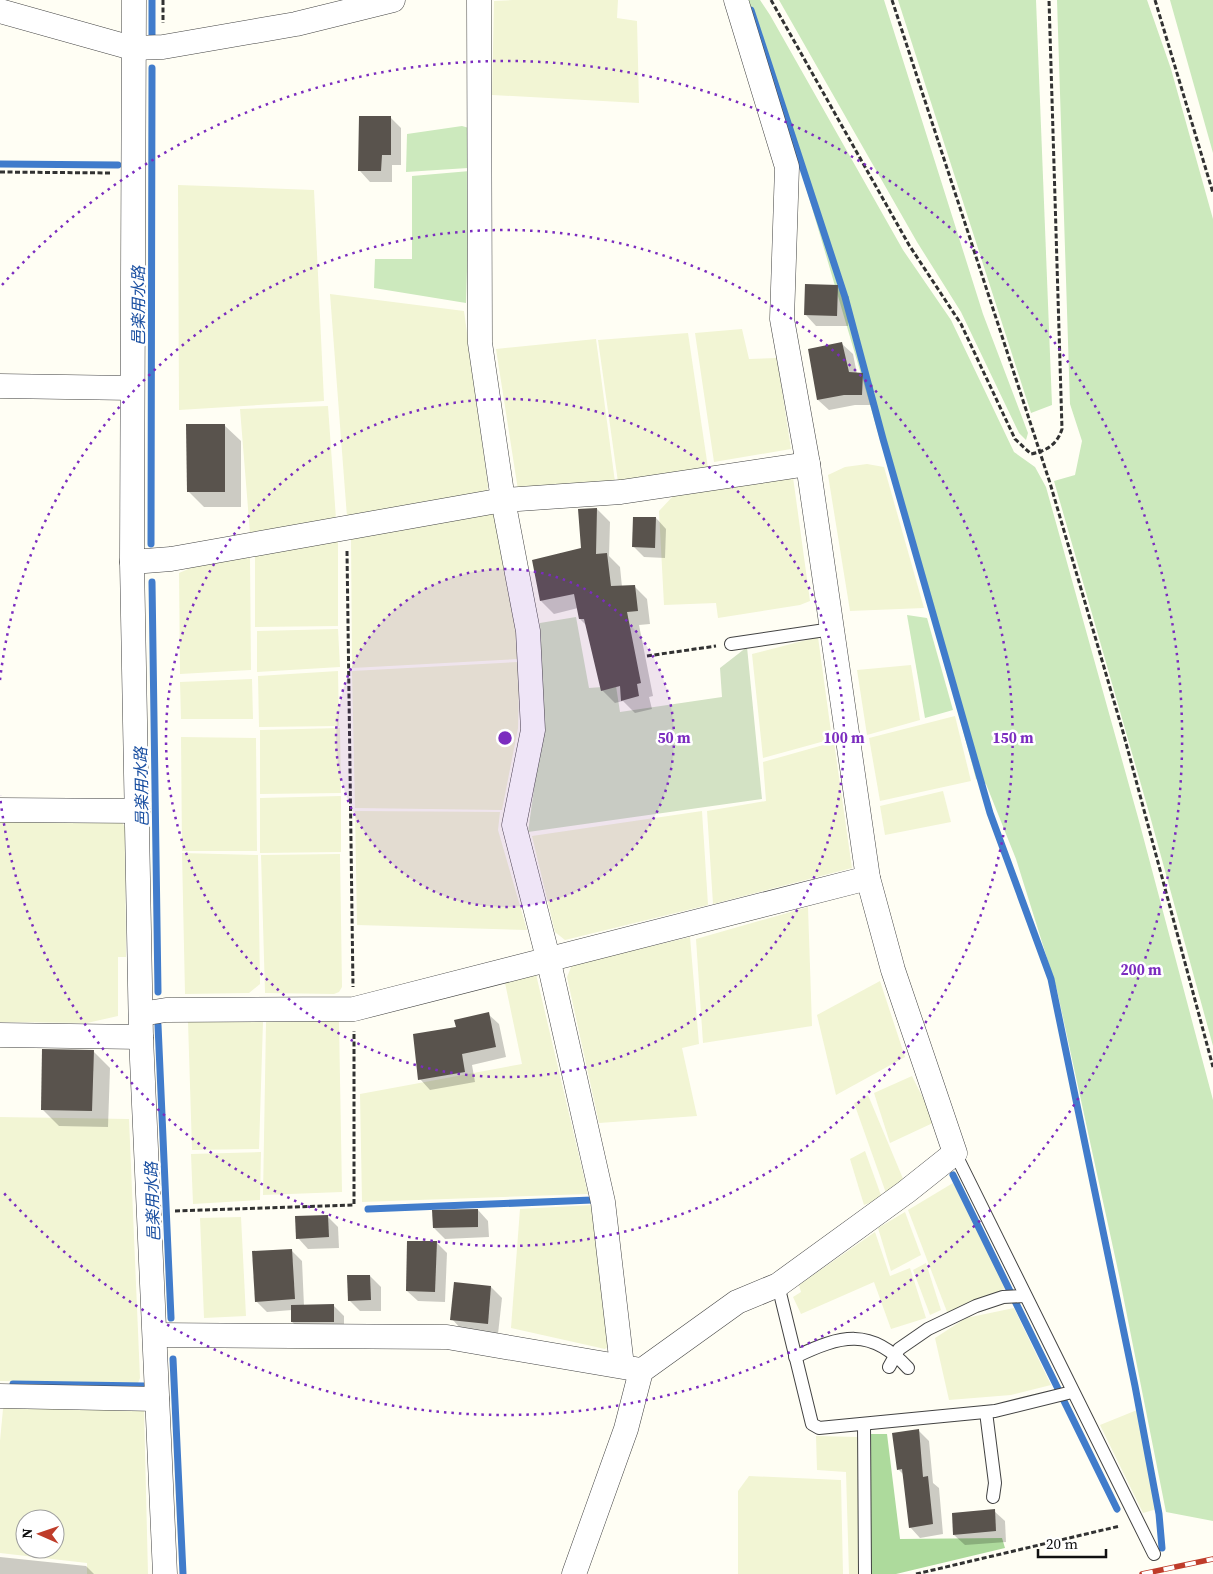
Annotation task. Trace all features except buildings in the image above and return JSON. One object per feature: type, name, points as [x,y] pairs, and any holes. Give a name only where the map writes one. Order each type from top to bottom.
[{"type":"street","points":[[134,0],[132,48],[132,562],[141,1025],[165,1574]]},
{"type":"street","points":[[0,11],[132,48],[163,46],[296,24],[352,5],[393,0]]},
{"type":"street","points":[[479,0],[480,343],[503,500],[528,631],[533,730],[514,825],[548,958],[603,1202],[632,1368],[626,1429],[574,1574]]},
{"type":"street","points":[[155,1335],[447,1337],[632,1368],[737,1302],[778,1285],[906,1192],[955,1153],[893,970],[868,878],[808,464],[782,319],[787,167],[736,0]]},
{"type":"street","points":[[0,386],[131,388]]},
{"type":"street","points":[[132,562],[171,559],[503,500],[621,492],[808,464]]},
{"type":"street","points":[[0,810],[138,811]]},
{"type":"street","points":[[0,1035],[141,1025],[166,1010],[354,1009],[548,958],[868,878]]},
{"type":"street","points":[[0,1396],[156,1399]]},
{"type":"lane","points":[[731,644],[832,629]]},
{"type":"lane","points":[[955,1153],[1154,1554]]},
{"type":"lane","points":[[778,1285],[812,1424],[819,1428],[986,1412],[1072,1392]]},
{"type":"lane","points":[[889,1366],[899,1349],[928,1329],[976,1306],[1004,1297],[1025,1296]]},
{"type":"lane","points":[[795,1357],[829,1342],[856,1338],[877,1342],[896,1355],[908,1368]]},
{"type":"lane","points":[[986,1412],[996,1483],[993,1497]]},
{"type":"lane","points":[[864,1424],[865,1574]]},
{"type":"path","points":[[771,0],[909,245],[962,324],[1015,439],[1031,454],[1040,452],[1059,439],[1062,429],[1063,406],[1049,0]]},
{"type":"path","points":[[892,0],[1027,418],[1040,452],[1123,732],[1213,1067]]},
{"type":"path","points":[[1155,0],[1213,193]]},
{"type":"path","points":[[0,172],[132,173]]},
{"type":"path","points":[[175,1211],[354,1206],[354,1009],[347,528]]},
{"type":"path","points":[[647,656],[731,644]]},
{"type":"path","points":[[916,1574],[1138,1522]]},
{"type":"green space","points":[[618,0],[617,18],[637,21],[639,103],[492,95],[494,1]]},
{"type":"green space","points":[[748,0],[760,0],[770,15],[903,250],[951,320],[1014,452],[1035,467],[1046,487],[1139,821],[1213,1100],[1213,1521],[1166,1512],[1119,1275],[1057,990],[1016,859],[986,784],[976,779],[866,391],[794,146]]},
{"type":"green space","points":[[779,0],[884,0],[983,314],[1028,433],[1026,440],[1019,433],[961,312],[917,242]]},
{"type":"green space","points":[[898,0],[1036,0],[1052,405],[1031,413]]},
{"type":"green space","points":[[1057,0],[1147,0],[1171,69],[1213,219],[1213,1046],[1150,816],[1054,481],[1075,475],[1082,441],[1070,404]]},
{"type":"green space","points":[[1170,0],[1213,0],[1213,153]]},
{"type":"green space","points":[[462,126],[469,128],[468,168],[406,172],[407,134]]},
{"type":"green space","points":[[470,171],[466,303],[374,288],[375,259],[412,259],[412,176]]},
{"type":"green space","points":[[178,185],[314,190],[324,401],[179,410]]},
{"type":"green space","points":[[330,294],[464,311],[488,485],[487,491],[347,517]]},
{"type":"green space","points":[[742,329],[749,359],[777,358],[791,449],[714,462],[695,333]]},
{"type":"green space","points":[[688,333],[708,468],[618,482],[598,340]]},
{"type":"green space","points":[[596,339],[615,482],[518,490],[496,349]]},
{"type":"green space","points":[[328,406],[336,519],[250,533],[240,409]]},
{"type":"green space","points":[[867,464],[884,467],[924,608],[850,611],[828,475],[845,467]]},
{"type":"green space","points":[[793,477],[810,601],[800,605],[718,618],[716,603],[664,605],[659,511],[674,495]]},
{"type":"green space","points":[[495,511],[516,630],[518,659],[352,668],[351,536]]},
{"type":"green space","points":[[338,540],[338,626],[255,627],[255,555]]},
{"type":"green space","points":[[237,557],[250,558],[251,670],[180,674],[179,573],[200,564]]},
{"type":"green space","points":[[907,615],[927,618],[953,710],[925,718]]},
{"type":"green space","points":[[576,617],[589,688],[616,686],[620,712],[722,697],[720,668],[747,647],[762,799],[528,832],[543,724],[540,623]]},
{"type":"green space","points":[[338,629],[340,667],[257,672],[257,631]]},
{"type":"green space","points":[[818,637],[832,739],[763,758],[752,654]]},
{"type":"green space","points":[[518,662],[518,728],[502,810],[355,808],[352,671]]},
{"type":"green space","points":[[911,665],[920,720],[867,735],[857,670]]},
{"type":"green space","points":[[338,671],[339,726],[259,727],[258,676]]},
{"type":"green space","points":[[252,679],[253,719],[181,719],[180,682]]},
{"type":"green space","points":[[955,716],[971,781],[880,801],[869,738]]},
{"type":"green space","points":[[340,728],[341,793],[260,794],[260,730]]},
{"type":"green space","points":[[181,737],[256,738],[257,851],[182,851]]},
{"type":"green space","points":[[834,742],[852,868],[713,904],[707,811],[766,801],[763,762]]},
{"type":"green space","points":[[943,791],[951,822],[885,835],[880,806]]},
{"type":"green space","points":[[341,796],[341,852],[260,853],[260,798]]},
{"type":"green space","points":[[355,811],[500,812],[498,830],[527,930],[357,925]]},
{"type":"green space","points":[[702,811],[708,905],[565,940],[555,932],[532,836]]},
{"type":"green space","points":[[0,820],[120,820],[125,827],[126,957],[118,957],[118,1016],[87,1023],[0,1022]]},
{"type":"green space","points":[[182,853],[258,855],[260,984],[249,993],[185,994]]},
{"type":"green space","points":[[340,854],[342,987],[339,992],[334,994],[265,993],[261,855]]},
{"type":"green space","points":[[808,907],[812,1026],[703,1043],[696,939]]},
{"type":"green space","points":[[690,937],[699,1044],[682,1048],[697,1116],[599,1123],[567,977],[572,965]]},
{"type":"green space","points":[[535,970],[588,1194],[362,1202],[360,1094],[522,1064],[504,978]]},
{"type":"green space","points":[[880,981],[905,1057],[836,1095],[817,1015]]},
{"type":"green space","points":[[335,1017],[339,1022],[342,1192],[263,1195],[266,1022],[273,1019]]},
{"type":"green space","points":[[263,1021],[259,1149],[192,1150],[188,1022]]},
{"type":"green space","points":[[912,1076],[935,1122],[890,1143],[874,1093]]},
{"type":"green space","points":[[868,1095],[904,1181],[886,1193],[854,1103]]},
{"type":"green space","points":[[0,1117],[129,1119],[140,1378],[138,1383],[0,1381]]},
{"type":"green space","points":[[865,1151],[882,1198],[864,1205],[850,1159]]},
{"type":"green space","points":[[261,1152],[260,1200],[193,1204],[191,1154]]},
{"type":"green space","points":[[953,1183],[1006,1288],[949,1317],[908,1210]]},
{"type":"green space","points":[[592,1205],[611,1344],[605,1349],[511,1328],[520,1209]]},
{"type":"green space","points":[[905,1212],[921,1255],[891,1271],[878,1228]]},
{"type":"green space","points":[[241,1217],[246,1316],[204,1318],[200,1218]]},
{"type":"green space","points":[[875,1232],[890,1276],[910,1268],[926,1318],[891,1329],[874,1282],[801,1314],[793,1297],[801,1292],[799,1285]]},
{"type":"green space","points":[[926,1263],[941,1310],[930,1315],[913,1270]]},
{"type":"green space","points":[[1014,1308],[1051,1385],[1011,1395],[949,1400],[935,1338],[966,1318]]},
{"type":"green space","points":[[7,1404],[144,1409],[148,1574],[87,1574],[87,1563],[52,1559],[65,1559],[65,1509],[15,1509],[15,1555],[0,1553],[0,1441],[3,1409]]},
{"type":"green space","points":[[1137,1410],[1157,1509],[1143,1513],[1100,1425]]},
{"type":"green space","points":[[869,1434],[887,1434],[900,1539],[1002,1538],[1005,1548],[896,1574],[870,1574]]},
{"type":"green space","points":[[816,1436],[859,1437],[860,1574],[849,1574],[846,1472],[817,1470]]},
{"type":"green space","points":[[749,1476],[841,1480],[843,1574],[738,1574],[738,1491]]},
{"type":"waterway","name":"邑楽用水路","points":[[152,0],[152,35]]},
{"type":"waterway","points":[[751,10],[845,297],[883,439],[990,813],[1051,979],[1135,1386],[1159,1514],[1162,1548]]},
{"type":"waterway","name":"邑楽用水路","points":[[151,544],[152,68]]},
{"type":"waterway","points":[[0,164],[118,165]]},
{"type":"waterway","name":"邑楽用水路","points":[[152,582],[158,992]]},
{"type":"waterway","name":"邑楽用水路","points":[[158,1025],[171,1318]]},
{"type":"waterway","points":[[953,1175],[1117,1509]]},
{"type":"waterway","points":[[368,1209],[592,1200]]},
{"type":"waterway","name":"邑楽用水路","points":[[173,1359],[183,1574]]},
{"type":"waterway","points":[[13,1384],[145,1386]]},
{"type":"railway","points":[[1142,1574],[1213,1559]]}]
